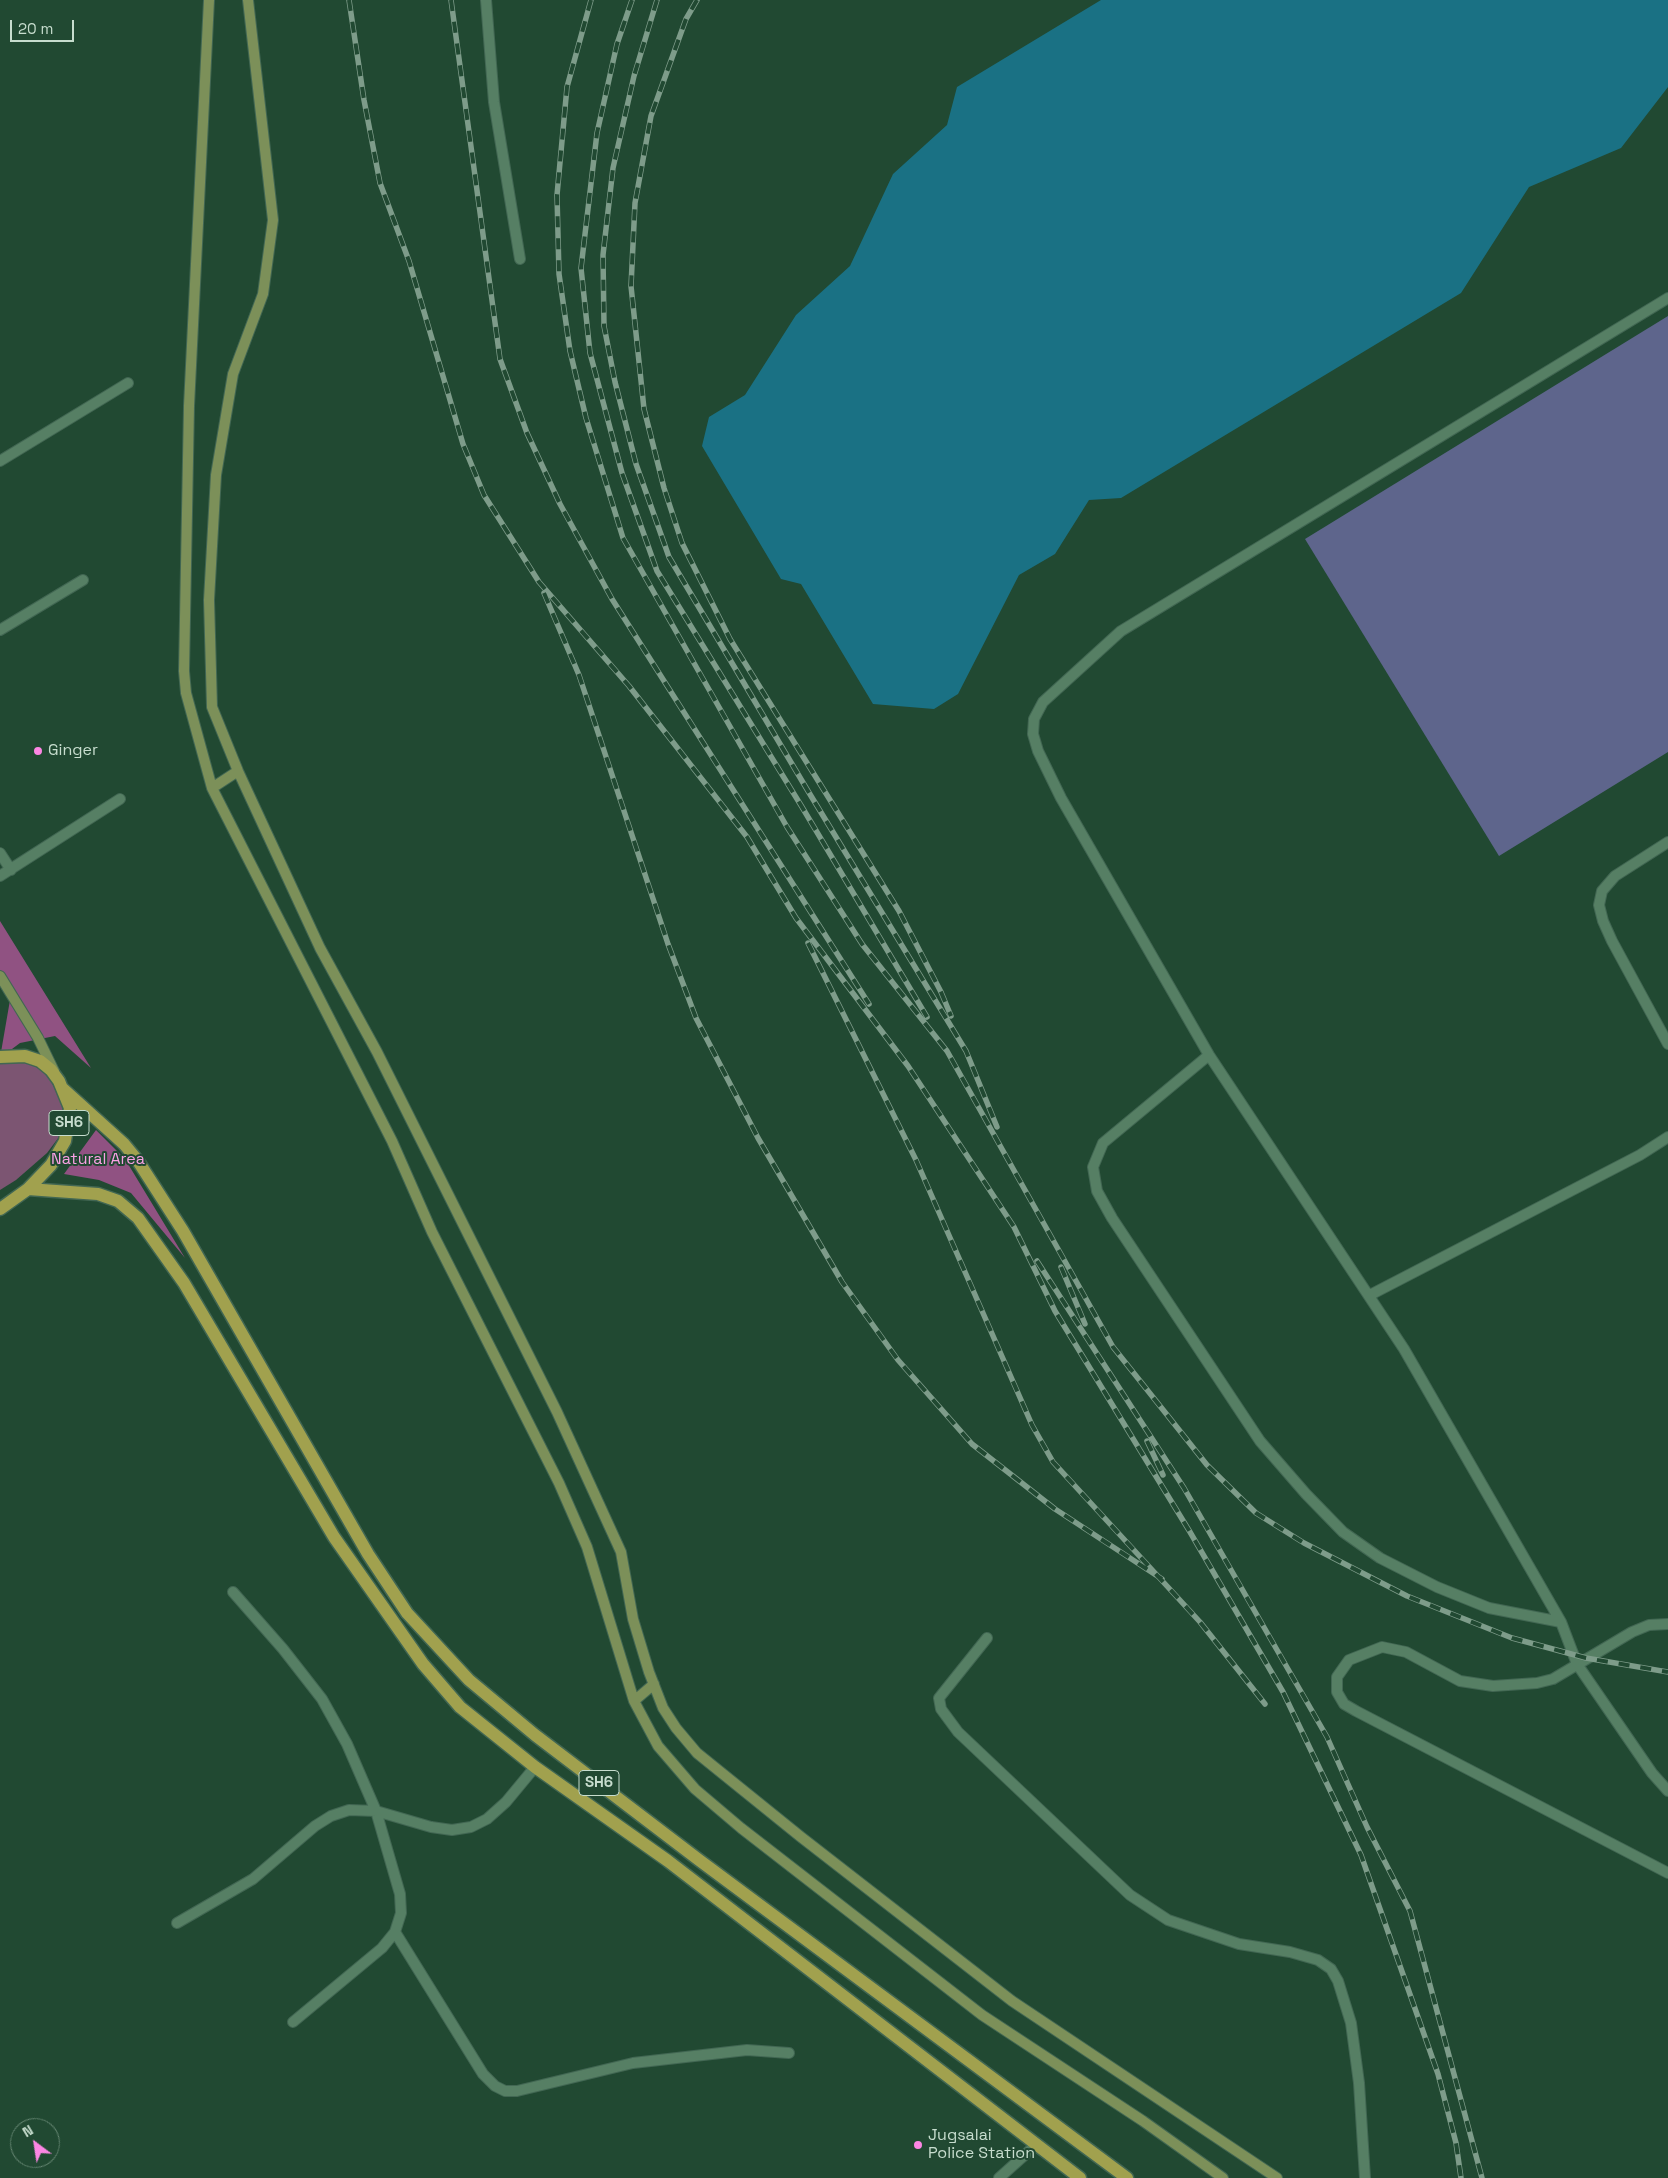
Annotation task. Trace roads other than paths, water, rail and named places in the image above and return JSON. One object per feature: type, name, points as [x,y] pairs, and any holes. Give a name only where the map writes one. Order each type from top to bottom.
[{"type":"main road","name":"SH6","points":[[0,1057],[26,1056],[40,1061],[51,1070],[61,1085],[70,1108],[65,1140],[51,1165],[28,1189],[0,1209]]},
{"type":"main road","name":"SH6","points":[[61,1085],[124,1144],[138,1161],[183,1231],[368,1554],[407,1613],[469,1680],[535,1736],[1126,2178]]},
{"type":"main road","name":"SH6","points":[[28,1189],[98,1194],[118,1201],[138,1218],[184,1283],[329,1528],[386,1614],[423,1664],[460,1707],[535,1767],[668,1861],[1080,2178]]},
{"type":"street","points":[[209,0],[189,406],[184,671],[186,694],[212,788],[392,1141],[432,1232],[559,1483],[586,1547],[634,1701],[664,1753],[695,1789],[741,1828],[982,2015],[1143,2122],[1223,2178]]},
{"type":"street","points":[[248,0],[273,220],[263,294],[233,374],[216,474],[209,600],[209,666],[212,707],[238,771],[320,948],[377,1052],[557,1412],[613,1534],[620,1552],[633,1619],[654,1684],[664,1708],[676,1728],[697,1753],[801,1837],[1012,2001],[1276,2178]]},
{"type":"street","points":[[486,0],[494,102],[520,259]]},
{"type":"street","points":[[1668,298],[1121,631],[1043,702],[1034,719],[1033,734],[1038,751],[1061,798],[1210,1055],[1404,1349],[1561,1622],[1577,1664],[1652,1773],[1668,1790]]},
{"type":"street","points":[[0,462],[128,383]]},
{"type":"street","points":[[0,630],[83,580]]},
{"type":"street","points":[[212,788],[238,771]]},
{"type":"street","points":[[0,876],[120,799]]},
{"type":"street","points":[[1668,842],[1615,876],[1602,891],[1599,905],[1603,921],[1612,941],[1668,1044]]},
{"type":"street","points":[[0,853],[11,870]]},
{"type":"street","points":[[0,976],[38,1038],[61,1085]]},
{"type":"street","points":[[1210,1055],[1103,1143],[1094,1167],[1097,1191],[1112,1218],[1260,1441],[1306,1494],[1343,1532],[1380,1558],[1437,1587],[1489,1608],[1561,1622]]},
{"type":"street","points":[[1370,1295],[1640,1155],[1668,1137]]},
{"type":"street","points":[[233,1592],[283,1649],[322,1699],[347,1744],[376,1810],[400,1894],[401,1913],[395,1932],[382,1948],[293,2022]]},
{"type":"street","points":[[1668,1624],[1649,1625],[1632,1632],[1553,1679],[1537,1683],[1493,1686],[1460,1681],[1406,1652],[1382,1647],[1349,1660],[1337,1677],[1338,1692],[1344,1704],[1668,1873]]},
{"type":"street","points":[[987,1638],[939,1698],[941,1709],[958,1732],[1130,1895],[1168,1920],[1239,1944],[1290,1952],[1318,1960],[1331,1969],[1338,1981],[1350,2023],[1360,2082],[1365,2178]]},
{"type":"street","points":[[634,1701],[654,1684]]},
{"type":"street","points":[[177,1923],[253,1879],[315,1826],[332,1816],[349,1810],[376,1810],[431,1827],[452,1830],[471,1827],[486,1820],[506,1802],[535,1767]]},
{"type":"street","points":[[395,1932],[483,2074],[495,2086],[505,2091],[517,2091],[633,2063],[747,2050],[788,2053]]},
{"type":"street","points":[[999,2178],[1037,2144]]},
{"type":"water","points":[[1101,0],[1668,0],[1668,87],[1621,148],[1529,187],[1461,293],[1121,498],[1089,500],[1055,554],[1019,575],[958,694],[934,709],[873,704],[801,584],[781,579],[702,446],[709,417],[745,395],[796,315],[850,266],[893,174],[947,125],[957,87]]},
{"type":"railway","points":[[349,0],[364,100],[380,183],[409,261],[463,444],[484,495],[539,582],[629,686],[747,837],[796,918],[908,1066],[1014,1227],[1055,1311],[1190,1532],[1283,1692],[1361,1855],[1438,2074],[1456,2143],[1461,2178]]},
{"type":"railway","points":[[451,0],[500,359],[527,433],[560,504],[612,599],[869,1004]]},
{"type":"railway","points":[[591,0],[567,87],[557,195],[559,274],[570,351],[586,418],[623,538],[787,827],[862,944],[947,1051],[1113,1347],[1207,1465],[1256,1513],[1304,1543],[1407,1596],[1512,1638],[1586,1658],[1668,1672]]},
{"type":"railway","points":[[632,0],[617,44],[597,133],[581,268],[590,353],[622,473],[657,571],[802,807],[927,1017]]},
{"type":"railway","points":[[657,0],[634,76],[613,168],[603,255],[604,326],[615,382],[636,464],[669,557],[966,1051],[997,1127]]},
{"type":"railway","points":[[697,0],[686,19],[651,116],[635,203],[631,286],[644,409],[664,488],[682,543],[730,639],[899,911],[941,992],[951,1016]]},
{"type":"railway","points":[[544,593],[579,675],[668,944],[696,1018],[758,1138],[842,1282],[898,1360],[972,1444],[1055,1509],[1162,1579]]},
{"type":"railway","points":[[808,943],[916,1160],[1032,1425],[1053,1462],[1200,1622],[1265,1704]]},
{"type":"railway","points":[[1037,1261],[1184,1488],[1327,1737],[1367,1827],[1410,1911],[1482,2178]]},
{"type":"railway","points":[[1061,1267],[1085,1324]]},
{"type":"railway","points":[[1147,1441],[1163,1475]]},
{"type":"place","name":"Ginger","points":[[38,751]]},
{"type":"place","name":"Jugsalai Police Station","points":[[918,2145]]},
{"type":"park label","name":"Natural Area","points":[[98,1160]]}]
